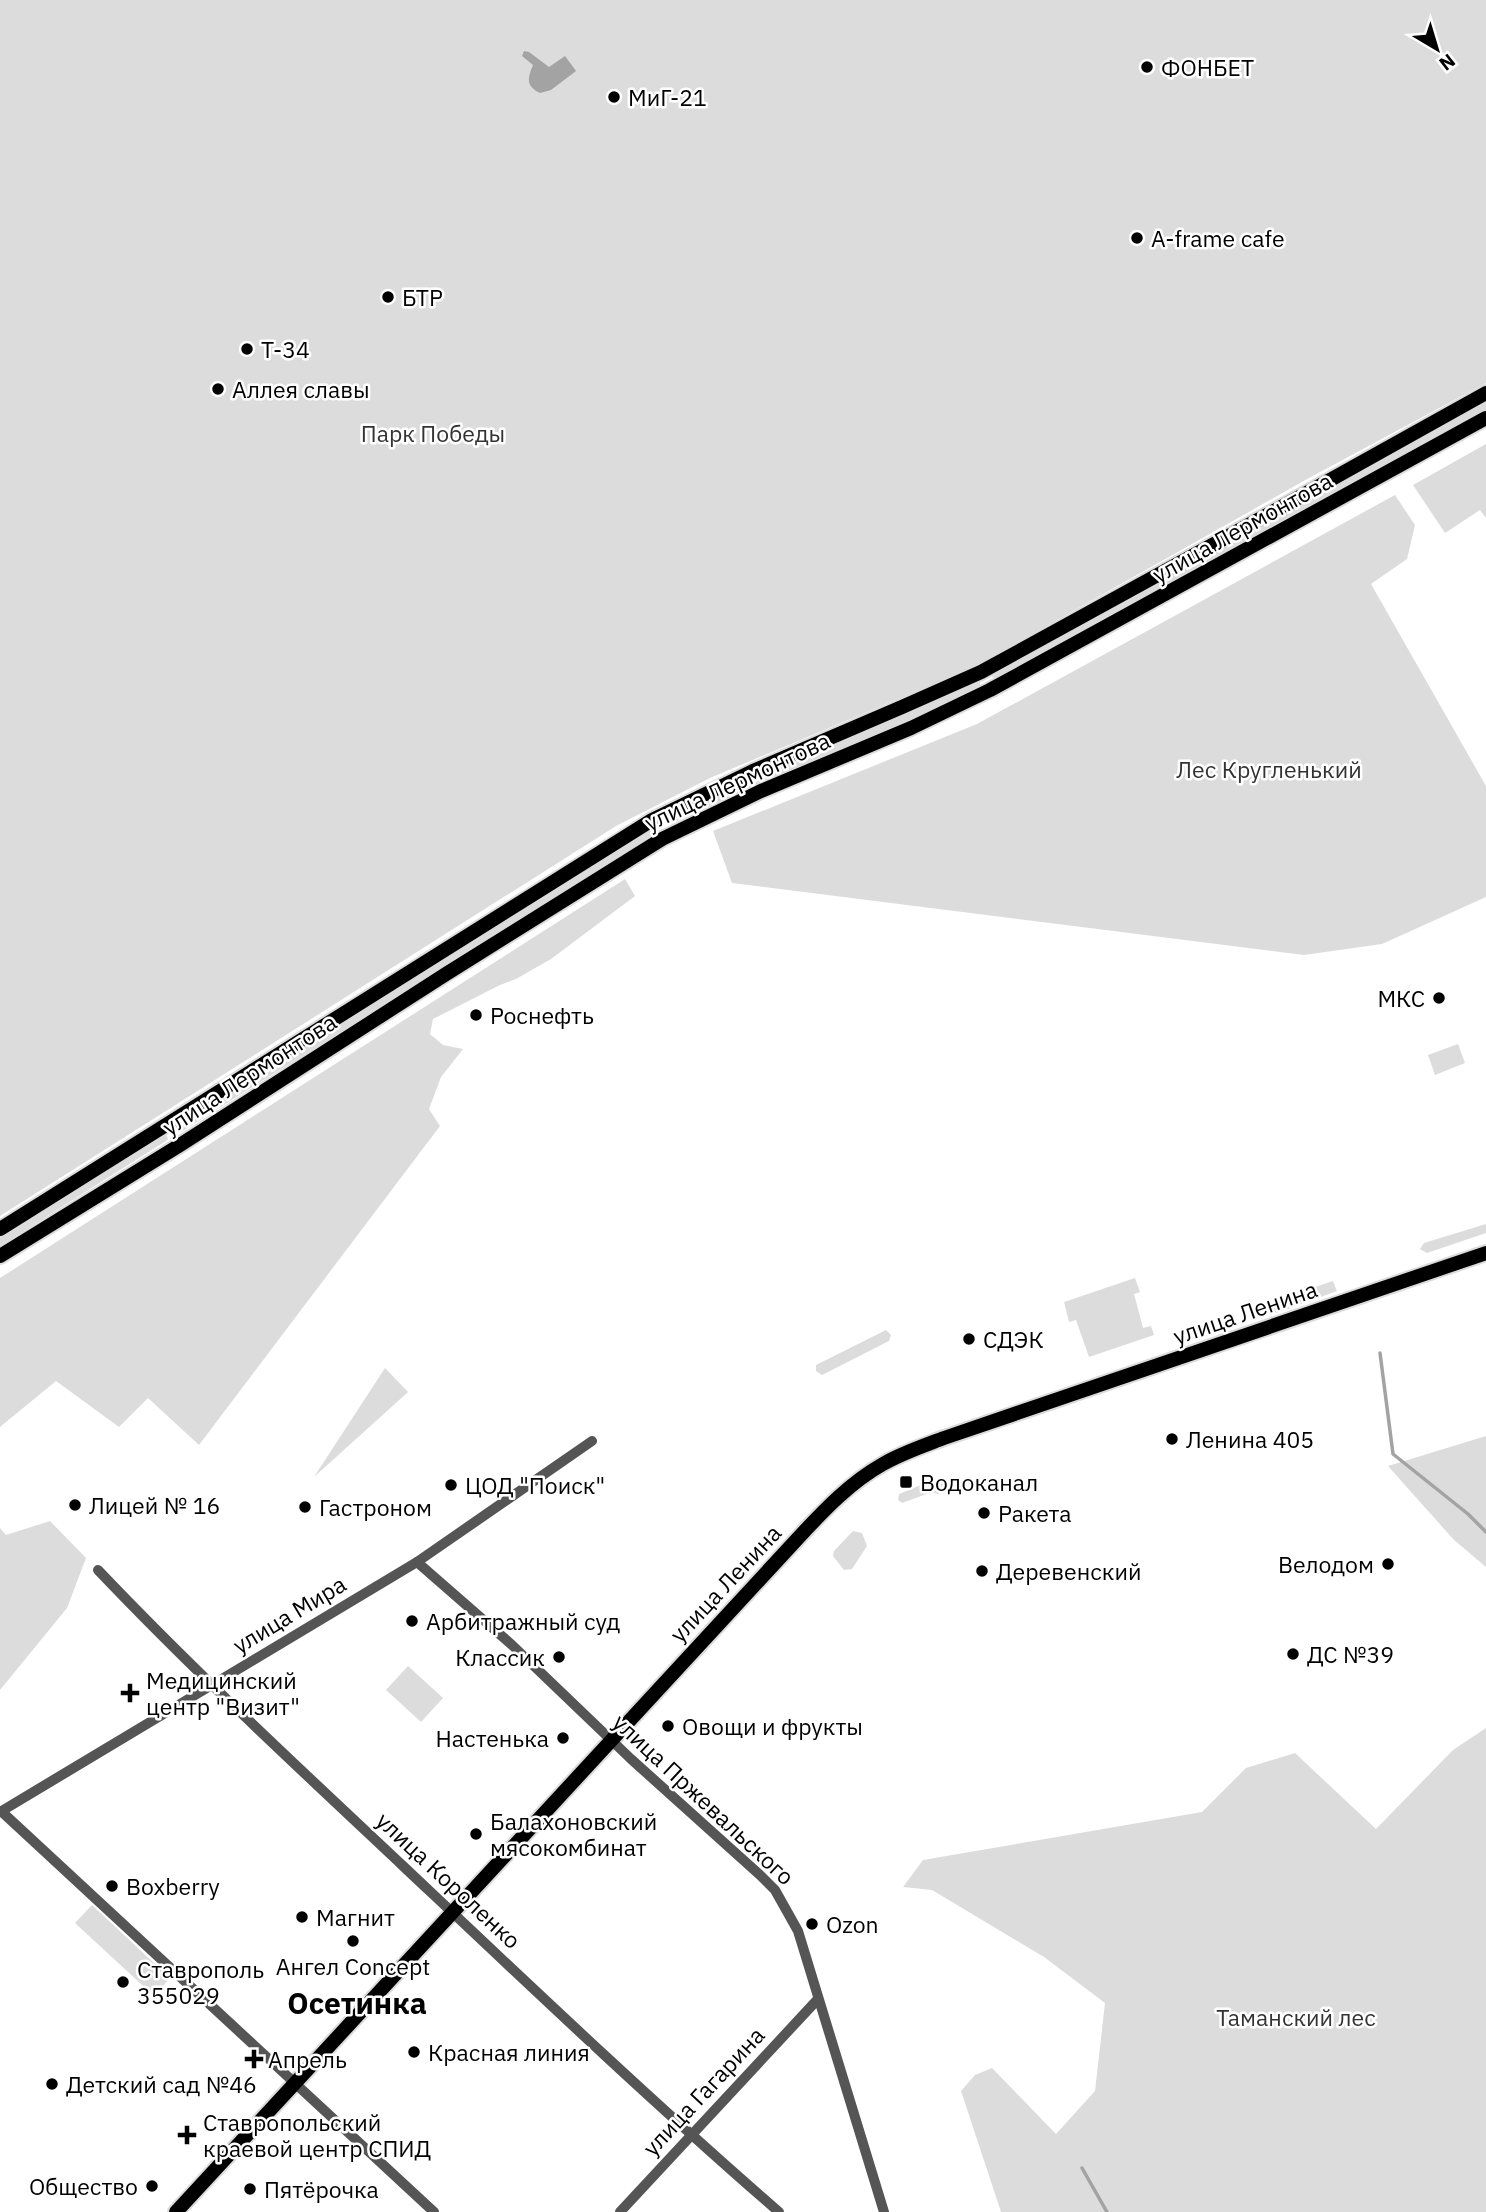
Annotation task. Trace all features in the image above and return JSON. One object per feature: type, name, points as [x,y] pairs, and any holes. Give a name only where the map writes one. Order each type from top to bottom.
[{"type":"main road","name":"улица Лермонтова","points":[[0,1229],[652,820],[752,771],[981,672],[1486,393]]},
{"type":"main road","name":"улица Лермонтова","points":[[0,1256],[662,839],[740,800],[911,728],[990,690],[1486,418]]},
{"type":"main road","points":[[981,672],[990,690]]},
{"type":"main road","points":[[165,1126],[180,1145]]},
{"type":"main road","name":"улица Ленина","points":[[176,2212],[842,1493],[883,1464],[944,1438],[1486,1254]]},
{"type":"street","name":"улица Мира","points":[[1,1811],[417,1562],[592,1441]]},
{"type":"street","name":"улица Пржевальского","points":[[417,1562],[512,1645],[775,1890],[798,1931],[884,2212]]},
{"type":"street","name":"улица Короленко","points":[[98,1570],[219,1692],[453,1913],[691,2135],[779,2212]]},
{"type":"street","points":[[1,1811],[434,2212]]},
{"type":"street","name":"улица Гагарина","points":[[620,2212],[818,1999]]},
{"type":"green space","name":"Парк Победы","points":[[0,0],[1486,0],[1486,383],[1309,478],[974,667],[710,778],[616,826],[0,1216]]},
{"type":"green space","points":[[1486,401],[1486,409],[996,678],[992,677],[993,672]]},
{"type":"green space","points":[[1486,444],[1486,518],[1480,510],[1445,533],[1413,485]]},
{"type":"green space","name":"Лес Кругленький","points":[[1395,495],[1415,525],[1407,559],[1371,584],[1486,786],[1486,897],[1382,944],[1304,955],[732,883],[713,831],[977,724]]},
{"type":"green space","points":[[977,680],[980,686],[909,720],[759,783],[669,825],[668,820],[706,801]]},
{"type":"green space","points":[[652,829],[655,834],[181,1132],[176,1131],[177,1126]]},
{"type":"green space","points":[[625,879],[635,896],[551,959],[433,1019],[430,1034],[443,1045],[463,1049],[441,1077],[429,1109],[440,1126],[199,1445],[148,1398],[119,1427],[56,1381],[0,1427],[0,1278]]},
{"type":"green space","points":[[1458,1044],[1465,1063],[1435,1075],[1428,1055]]},
{"type":"green space","points":[[166,1134],[166,1141],[0,1246],[0,1238]]},
{"type":"green space","points":[[1486,1224],[1486,1233],[1427,1253],[1420,1249],[1424,1243]]},
{"type":"green space","points":[[1135,1278],[1140,1292],[1134,1294],[1143,1328],[1151,1326],[1154,1335],[1089,1357],[1076,1320],[1069,1322],[1064,1302]]},
{"type":"green space","points":[[1333,1281],[1337,1291],[1277,1313],[1273,1311],[1271,1302]]},
{"type":"green space","points":[[886,1330],[891,1335],[889,1341],[822,1375],[816,1371],[816,1365]]},
{"type":"green space","points":[[385,1368],[408,1392],[314,1477]]},
{"type":"green space","points":[[1486,1436],[1486,1567],[1454,1540],[1388,1466]]},
{"type":"green space","points":[[938,1478],[943,1482],[944,1490],[938,1494],[932,1492],[902,1503],[898,1500],[899,1494]]},
{"type":"green space","points":[[50,1521],[86,1558],[67,1608],[0,1690],[0,1528],[6,1535]]},
{"type":"green space","points":[[853,1531],[862,1533],[867,1546],[852,1569],[844,1570],[833,1556],[834,1551]]},
{"type":"green space","points":[[408,1666],[443,1698],[421,1722],[386,1690]]},
{"type":"green space","name":"Таманский лес","points":[[1486,1728],[1486,2212],[1001,2212],[961,2091],[975,2075],[992,2068],[1056,2134],[1095,2091],[1105,2003],[1044,1957],[932,1890],[903,1887],[923,1860],[1202,1812],[1246,1768],[1295,1753],[1376,1829],[1453,1750]]},
{"type":"green space","points":[[92,1905],[170,1978],[154,1996],[75,1923]]},
{"type":"shaded area","points":[[524,51],[549,67],[565,56],[576,71],[551,90],[540,93],[530,84],[533,65],[522,56]]},
{"type":"waterway","points":[[1380,1353],[1393,1454],[1468,1514],[1486,1532]]},
{"type":"waterway","points":[[1082,2168],[1107,2212]]},
{"type":"place","name":"ФОНБЕТ","points":[[1147,67]]},
{"type":"place","name":"МиГ-21","points":[[614,97]]},
{"type":"place","name":"A-frame cafe","points":[[1137,238]]},
{"type":"place","name":"БТР","points":[[388,297]]},
{"type":"place","name":"Т-34","points":[[247,349]]},
{"type":"place","name":"Аллея славы","points":[[218,389]]},
{"type":"place","name":"МКС","points":[[1439,998]]},
{"type":"place","name":"Роснефть","points":[[476,1015]]},
{"type":"place","name":"СДЭК","points":[[969,1339]]},
{"type":"place","name":"Ленина 405","points":[[1172,1439]]},
{"type":"place","name":"Водоканал","points":[[906,1482]]},
{"type":"place","name":"ЦОД \"Поиск\"","points":[[451,1485]]},
{"type":"place","name":"Лицей № 16","points":[[75,1505]]},
{"type":"place","name":"Гастроном","points":[[305,1507]]},
{"type":"place","name":"Ракета","points":[[984,1513]]},
{"type":"place","name":"Велодом","points":[[1388,1564]]},
{"type":"place","name":"Деревенский","points":[[982,1571]]},
{"type":"place","name":"Арбитражный суд","points":[[412,1621]]},
{"type":"place","name":"ДС №39","points":[[1293,1654]]},
{"type":"place","name":"Классик","points":[[559,1657]]},
{"type":"place","name":"Медицинский центр \"Визит\"","points":[[130,1693]]},
{"type":"place","name":"Овощи и фрукты","points":[[668,1726]]},
{"type":"place","name":"Настенька","points":[[563,1738]]},
{"type":"place","name":"Балахоновский мясокомбинат","points":[[476,1834]]},
{"type":"place","name":"Boxberry","points":[[112,1886]]},
{"type":"place","name":"Магнит","points":[[302,1917]]},
{"type":"place","name":"Ozon","points":[[812,1924]]},
{"type":"place","name":"Ангел Concept","points":[[353,1941]]},
{"type":"place","name":"Ставрополь 355029","points":[[123,1982]]},
{"type":"place","name":"Красная линия","points":[[414,2052]]},
{"type":"place","name":"Апрель","points":[[254,2059]]},
{"type":"place","name":"Детский сад №46","points":[[52,2084]]},
{"type":"place","name":"Ставропольский краевой центр СПИД","points":[[187,2135]]},
{"type":"place","name":"Общество","points":[[152,2186]]},
{"type":"place","name":"Пятёрочка","points":[[250,2189]]},
{"type":"district","name":"Осетинка","points":[[357,2002]]}]
